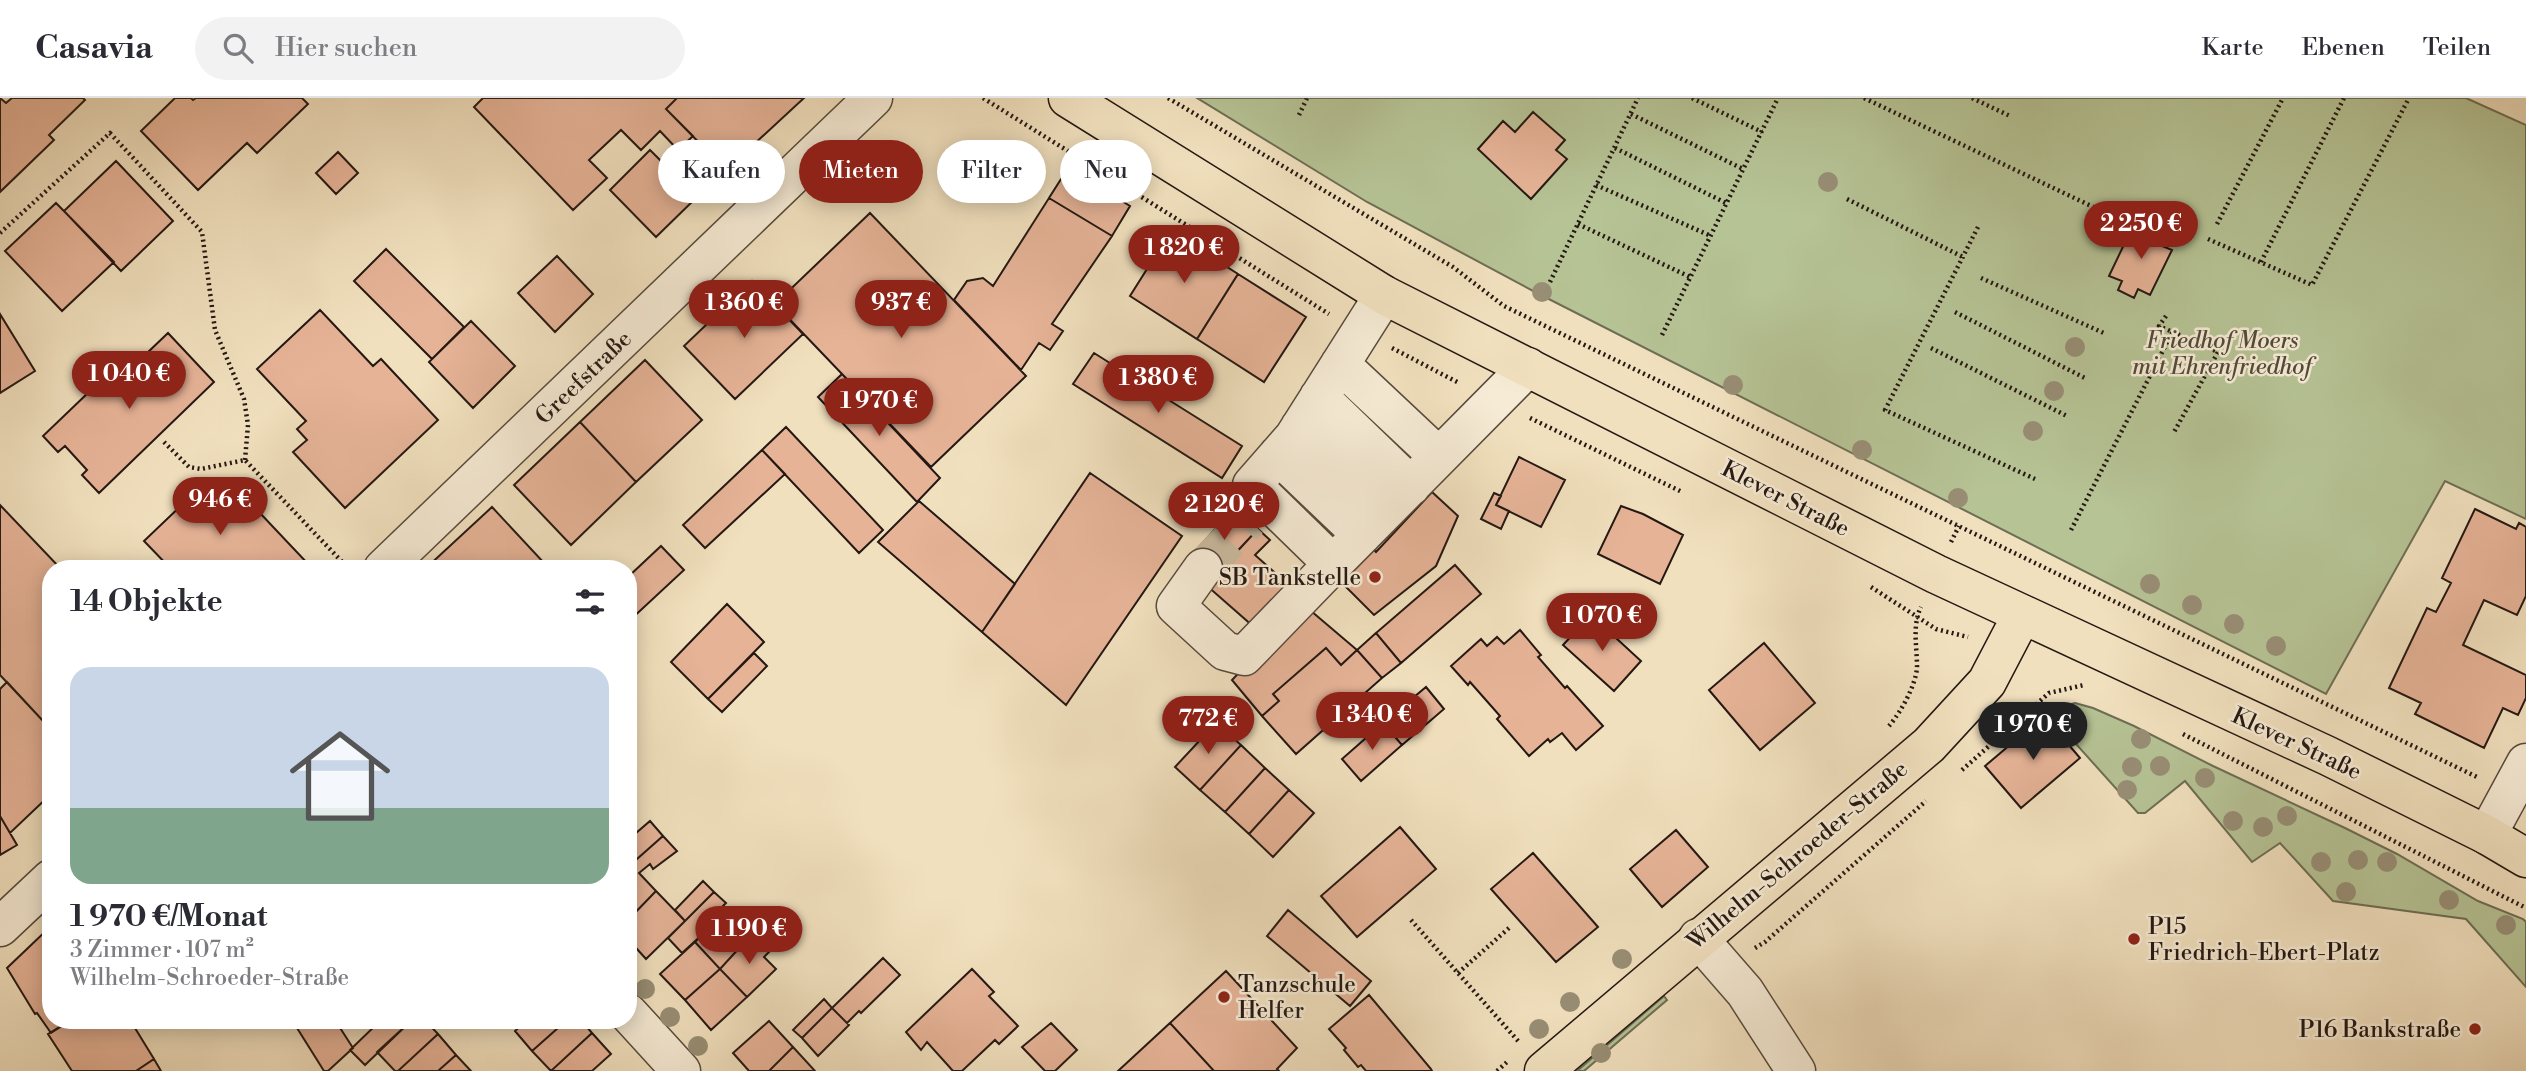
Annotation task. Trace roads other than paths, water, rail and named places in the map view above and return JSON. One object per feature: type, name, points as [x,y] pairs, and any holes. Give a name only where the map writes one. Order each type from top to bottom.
[{"type":"main road","name":"Klever Straße","points":[[1068,98],[1384,295],[2022,615],[2328,757],[2487,835],[2526,858]]},
{"type":"main road","name":"Wilhelm-Schroeder-Straße","points":[[1534,1059],[1698,938],[1929,745],[1987,682],[2022,615]]},
{"type":"street","name":"Greefstraße","points":[[392,560],[873,98]]},
{"type":"street","points":[[1333,564],[1258,510],[1252,485],[1299,426],[1384,295]]},
{"type":"street","points":[[1340,364],[1439,457]]},
{"type":"street","points":[[1203,568],[1175,606],[1225,650],[1244,656],[1528,367]]},
{"type":"street","points":[[1299,426],[1387,510]]},
{"type":"street","points":[[1299,426],[1387,510]]},
{"type":"street","points":[[2487,835],[2518,778]]},
{"type":"street","points":[[0,926],[42,888]]},
{"type":"street","points":[[1698,938],[1745,992],[1796,1071]]},
{"type":"street","points":[[637,1023],[681,1071]]},
{"type":"tunnel","points":[[1203,568],[1249,520]]},
{"type":"place","name":"SB Tankstelle","points":[[1375,577]]},
{"type":"place","name":"P15 Friedrich-Ebert-Platz","points":[[2134,939]]},
{"type":"place","name":"Tanzschule Helfer","points":[[1224,997]]},
{"type":"place","name":"P16 Bankstraße","points":[[2475,1029]]},
{"type":"park label","name":"Friedhof Moers mit Ehrenfriedhof","points":[[2222,353]]}]
